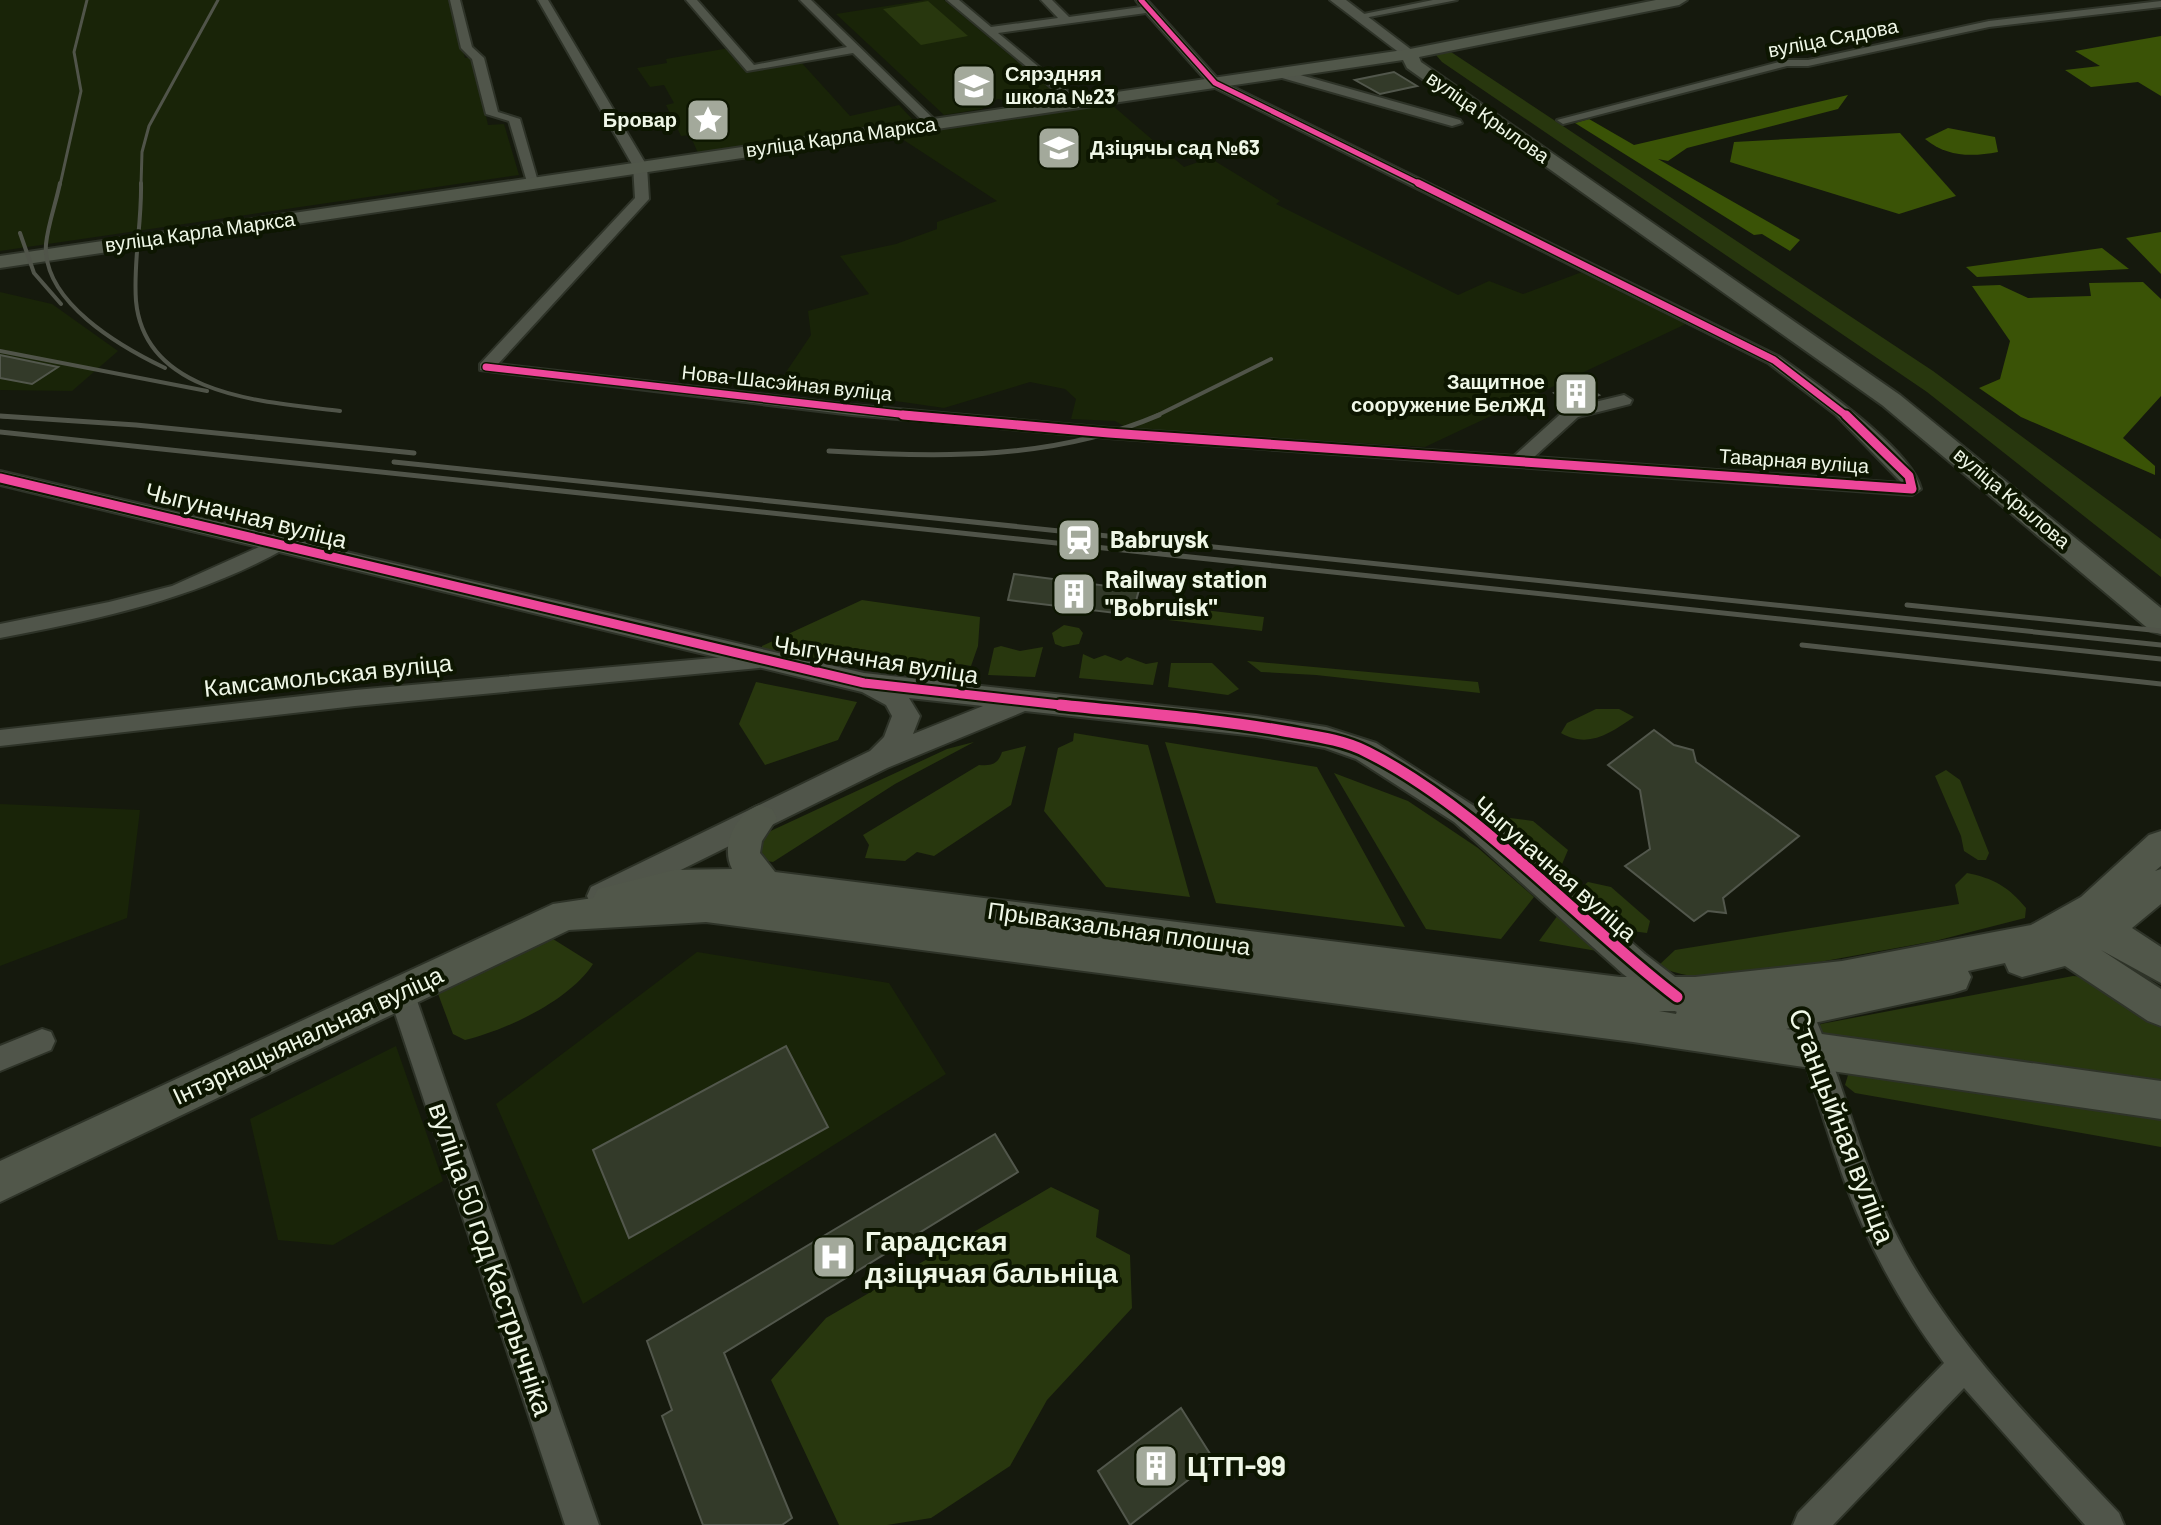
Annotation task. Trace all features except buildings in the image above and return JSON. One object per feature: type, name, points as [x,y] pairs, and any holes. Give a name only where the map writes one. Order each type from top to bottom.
[{"type":"main road","name":"вуліца Карла Маркса","points":[[0,262],[1410,54],[1679,0]]},
{"type":"main road","name":"вуліца Крылова","points":[[1410,54],[1413,64],[1995,474],[2161,604]]},
{"type":"main road","name":"вуліца Крылова","points":[[1995,474],[2161,624]]},
{"type":"main road","points":[[760,818],[743,841],[743,857],[750,871],[766,885]]},
{"type":"main road","points":[[2094,922],[2161,845]]},
{"type":"main road","name":"Прывакзальная плошча","points":[[565,915],[663,884],[705,881],[766,885],[1002,912],[1231,945],[1620,994],[1793,1000]]},
{"type":"main road","points":[[1633,1025],[1793,1000],[2059,942],[2161,884]]},
{"type":"main road","name":"Прывакзальная плошча","points":[[620,910],[740,909],[1633,1025]]},
{"type":"main road","name":"Інтэрнацыянальная вуліца","points":[[0,1182],[565,915],[620,910]]},
{"type":"main road","points":[[2094,922],[2161,967]]},
{"type":"main road","points":[[2059,942],[2161,1009]]},
{"type":"main road","points":[[1633,1025],[2161,1100]]},
{"type":"street","points":[[455,0],[467,48],[478,58],[492,114],[514,119],[534,182]]},
{"type":"street","points":[[543,0],[640,166]]},
{"type":"street","points":[[691,0],[751,69],[857,49]]},
{"type":"street","points":[[805,0],[933,124]]},
{"type":"street","points":[[952,0],[1076,104]]},
{"type":"street","points":[[1046,0],[1066,20]]},
{"type":"street","points":[[1337,0],[1410,54]]},
{"type":"street","points":[[1359,16],[1452,0]]},
{"type":"street","name":"вуліца Сядова","points":[[1563,120],[1787,63],[1808,63],[1989,24],[2161,4]]},
{"type":"street","points":[[990,31],[1146,5]]},
{"type":"street","name":"Таварная вуліца","points":[[1084,430],[1912,489],[1909,476],[1842,411],[1774,360],[1215,83],[1146,5]]},
{"type":"street","points":[[1279,73],[1456,123]]},
{"type":"street","name":"Нова-Шасэйная вуліца","points":[[640,166],[642,199],[486,367],[852,410],[1084,430]]},
{"type":"street","points":[[1520,460],[1572,413],[1624,400]]},
{"type":"street","name":"Чыгуначная вуліца","points":[[0,478],[759,661],[864,683],[1256,726],[1326,738],[1366,751],[1464,814],[1634,964],[1677,997]]},
{"type":"street","points":[[0,631],[153,600],[236,571],[279,544]]},
{"type":"street","points":[[662,671],[676,657],[675,641]]},
{"type":"street","name":"Камсамольская вуліца","points":[[0,738],[355,698],[759,661]]},
{"type":"street","points":[[864,683],[896,698],[906,716],[896,743],[877,760]]},
{"type":"street","points":[[565,915],[877,760],[1019,702]]},
{"type":"street","name":"вуліца 50 год Кастрычніка","points":[[401,992],[582,1525]]},
{"type":"street","name":"Станцыйная вуліца","points":[[1793,1000],[1819,1052],[1863,1194],[1904,1279],[1963,1366],[2107,1525]]},
{"type":"street","points":[[0,1059],[42,1041]]},
{"type":"street","points":[[1810,1525],[1963,1366]]},
{"type":"shaded area","points":[[0,0],[449,0],[465,58],[473,57],[488,125],[504,124],[519,175],[0,251]]},
{"type":"shaded area","points":[[925,0],[944,0],[1061,98],[1021,104],[998,99],[987,103],[982,109],[944,115],[836,14]]},
{"type":"shaded area","points":[[928,1],[968,36],[921,45],[883,9]]},
{"type":"shaded area","points":[[729,48],[748,71],[800,61],[850,116],[899,105],[914,121],[698,153],[690,135],[681,136],[666,105],[674,103],[664,85],[650,87],[637,68],[667,63],[666,59]]},
{"type":"shaded area","points":[[1448,50],[1933,371],[2161,539],[2161,577],[1927,392],[1442,62],[1436,55]]},
{"type":"shaded area","points":[[1112,105],[1184,167],[1210,158],[1280,201],[1276,204],[1458,295],[1489,281],[1523,294],[1582,272],[1688,323],[1425,447],[1130,430],[1115,421],[1071,419],[1076,399],[1065,389],[1030,382],[944,408],[778,384],[811,335],[808,311],[869,294],[840,256],[896,244],[937,229],[937,222],[997,201],[896,135]]},
{"type":"shaded area","points":[[0,292],[52,304],[118,351],[72,391],[0,390]]},
{"type":"shaded area","points":[[862,600],[980,617],[978,646],[971,666],[959,664],[952,681],[761,652],[762,646]]},
{"type":"shaded area","points":[[1170,606],[1264,617],[1262,631],[1168,620]]},
{"type":"shaded area","points":[[1064,625],[1079,628],[1083,633],[1079,644],[1063,647],[1055,644],[1052,633]]},
{"type":"shaded area","points":[[1001,646],[1020,651],[1043,647],[1035,677],[988,675],[994,648]]},
{"type":"shaded area","points":[[1083,654],[1094,659],[1105,655],[1121,661],[1127,657],[1146,664],[1158,662],[1153,685],[1079,678]]},
{"type":"shaded area","points":[[1247,661],[1478,682],[1480,693],[1261,672]]},
{"type":"shaded area","points":[[1171,663],[1212,663],[1239,689],[1228,695],[1168,687]]},
{"type":"shaded area","points":[[756,682],[857,702],[838,740],[765,765],[739,724]]},
{"type":"shaded area","points":[[1596,709],[1619,709],[1634,717],[1608,733],[1590,739],[1571,738],[1561,733],[1567,723]]},
{"type":"shaded area","points":[[1074,733],[1148,745],[1190,897],[1106,887],[1044,811],[1058,748],[1073,741]]},
{"type":"shaded area","points":[[974,742],[895,784],[773,862],[761,860],[755,848],[760,836],[947,749]]},
{"type":"shaded area","points":[[1165,742],[1317,767],[1405,927],[1216,903]]},
{"type":"shaded area","points":[[1026,746],[1011,805],[934,856],[917,852],[905,861],[865,858],[869,845],[863,835],[979,765],[994,763],[1002,752]]},
{"type":"shaded area","points":[[1946,770],[1960,780],[1989,853],[1986,860],[1978,860],[1964,851],[1961,836],[1935,776]]},
{"type":"shaded area","points":[[1334,773],[1408,801],[1478,848],[1534,897],[1501,939],[1426,929]]},
{"type":"shaded area","points":[[0,804],[140,810],[127,918],[0,966]]},
{"type":"shaded area","points":[[1510,818],[1533,821],[1568,850],[1557,876],[1496,828]]},
{"type":"shaded area","points":[[1967,873],[2007,889],[2026,908],[2025,918],[1935,941],[1736,977],[1696,976],[1658,966],[1675,950],[1959,904],[1955,885]]},
{"type":"shaded area","points":[[1588,882],[1611,887],[1650,921],[1647,933],[1616,929],[1576,892]]},
{"type":"shaded area","points":[[1558,915],[1597,951],[1539,941]]},
{"type":"shaded area","points":[[553,939],[593,964],[569,990],[553,1002],[499,1029],[465,1040],[453,1034],[437,991]]},
{"type":"shaded area","points":[[697,952],[889,983],[946,1074],[583,1304],[496,1104]]},
{"type":"shaded area","points":[[2073,976],[2086,977],[2161,1019],[2161,1089],[1831,1042],[1814,1028],[1821,1024]]},
{"type":"shaded area","points":[[396,1046],[443,1181],[333,1245],[278,1240],[250,1119]]},
{"type":"shaded area","points":[[1858,1069],[2161,1113],[2161,1147],[1855,1093],[1845,1085],[1848,1075]]},
{"type":"shaded area","points":[[1051,1187],[1099,1210],[1096,1237],[1130,1255],[1132,1308],[1047,1400],[1010,1466],[931,1518],[887,1525],[839,1525],[771,1380],[826,1318]]},
{"type":"green space","points":[[2161,36],[2161,96],[2138,82],[2091,87],[2065,70],[2100,66],[2075,51]]},
{"type":"green space","points":[[1848,95],[1838,109],[1687,148],[1668,161],[1658,159],[1800,240],[1790,251],[1762,234],[1754,235],[1575,123],[1589,119],[1634,145]]},
{"type":"green space","points":[[1948,128],[1995,137],[1998,152],[1960,154],[1942,149],[1925,139]]},
{"type":"green space","points":[[1900,133],[1956,196],[1899,214],[1730,162],[1734,142]]},
{"type":"green space","points":[[2161,232],[2161,274],[2126,238]]},
{"type":"green space","points":[[2102,248],[2129,269],[1977,277],[1966,267]]},
{"type":"green space","points":[[2143,282],[2161,299],[2161,396],[2123,438],[2155,466],[2155,475],[2021,417],[1979,388],[2000,379],[2010,341],[1972,286],[2000,285],[2028,298],[2091,296],[2089,283]]},
{"type":"railway","points":[[60,185],[81,91],[74,52],[87,0]]},
{"type":"railway","points":[[141,185],[142,152],[149,126],[218,0]]},
{"type":"railway","points":[[60,183],[46,244],[48,265],[57,285],[70,303],[107,335],[165,368]]},
{"type":"railway","points":[[141,183],[136,301],[144,333],[161,357],[185,376],[214,389],[279,404],[340,411]]},
{"type":"railway","points":[[20,233],[34,273],[61,304]]},
{"type":"railway","points":[[0,351],[207,391]]},
{"type":"railway","points":[[1155,416],[1271,359]]},
{"type":"railway","points":[[1155,416],[1159,415]]},
{"type":"railway","points":[[9,417],[0,416],[136,425],[414,453]]},
{"type":"railway","points":[[829,451],[955,455],[1038,448],[1079,441],[1155,416]]},
{"type":"railway","points":[[0,432],[2161,659]]},
{"type":"railway","points":[[394,462],[2161,645]]},
{"type":"railway","points":[[1907,605],[2161,631]]},
{"type":"railway","points":[[1802,645],[2161,684]]},
{"type":"cycle path","points":[[486,367],[852,410],[1109,433],[1912,489],[1909,476],[1842,411],[1774,360],[1215,83],[1141,0]]},
{"type":"cycle path","points":[[0,478],[675,641],[864,683],[1256,726],[1326,738],[1366,751],[1464,814],[1634,964],[1677,997]]},
{"type":"place","name":"Сярэдняя школа №23","points":[[974,86]]},
{"type":"place","name":"Бровар","points":[[708,120]]},
{"type":"place","name":"Дзіцячы сад №63","points":[[1059,148]]},
{"type":"place","name":"Защитное сооружение БелЖД","points":[[1576,394]]},
{"type":"place","name":"Babruysk","points":[[1079,540]]},
{"type":"place","name":"Railway station \"Bobruisk\"","points":[[1074,594]]},
{"type":"place","name":"Гарадская дзіцячая бальніца","points":[[834,1257]]},
{"type":"place","name":"ЦТП-99","points":[[1156,1466]]}]
